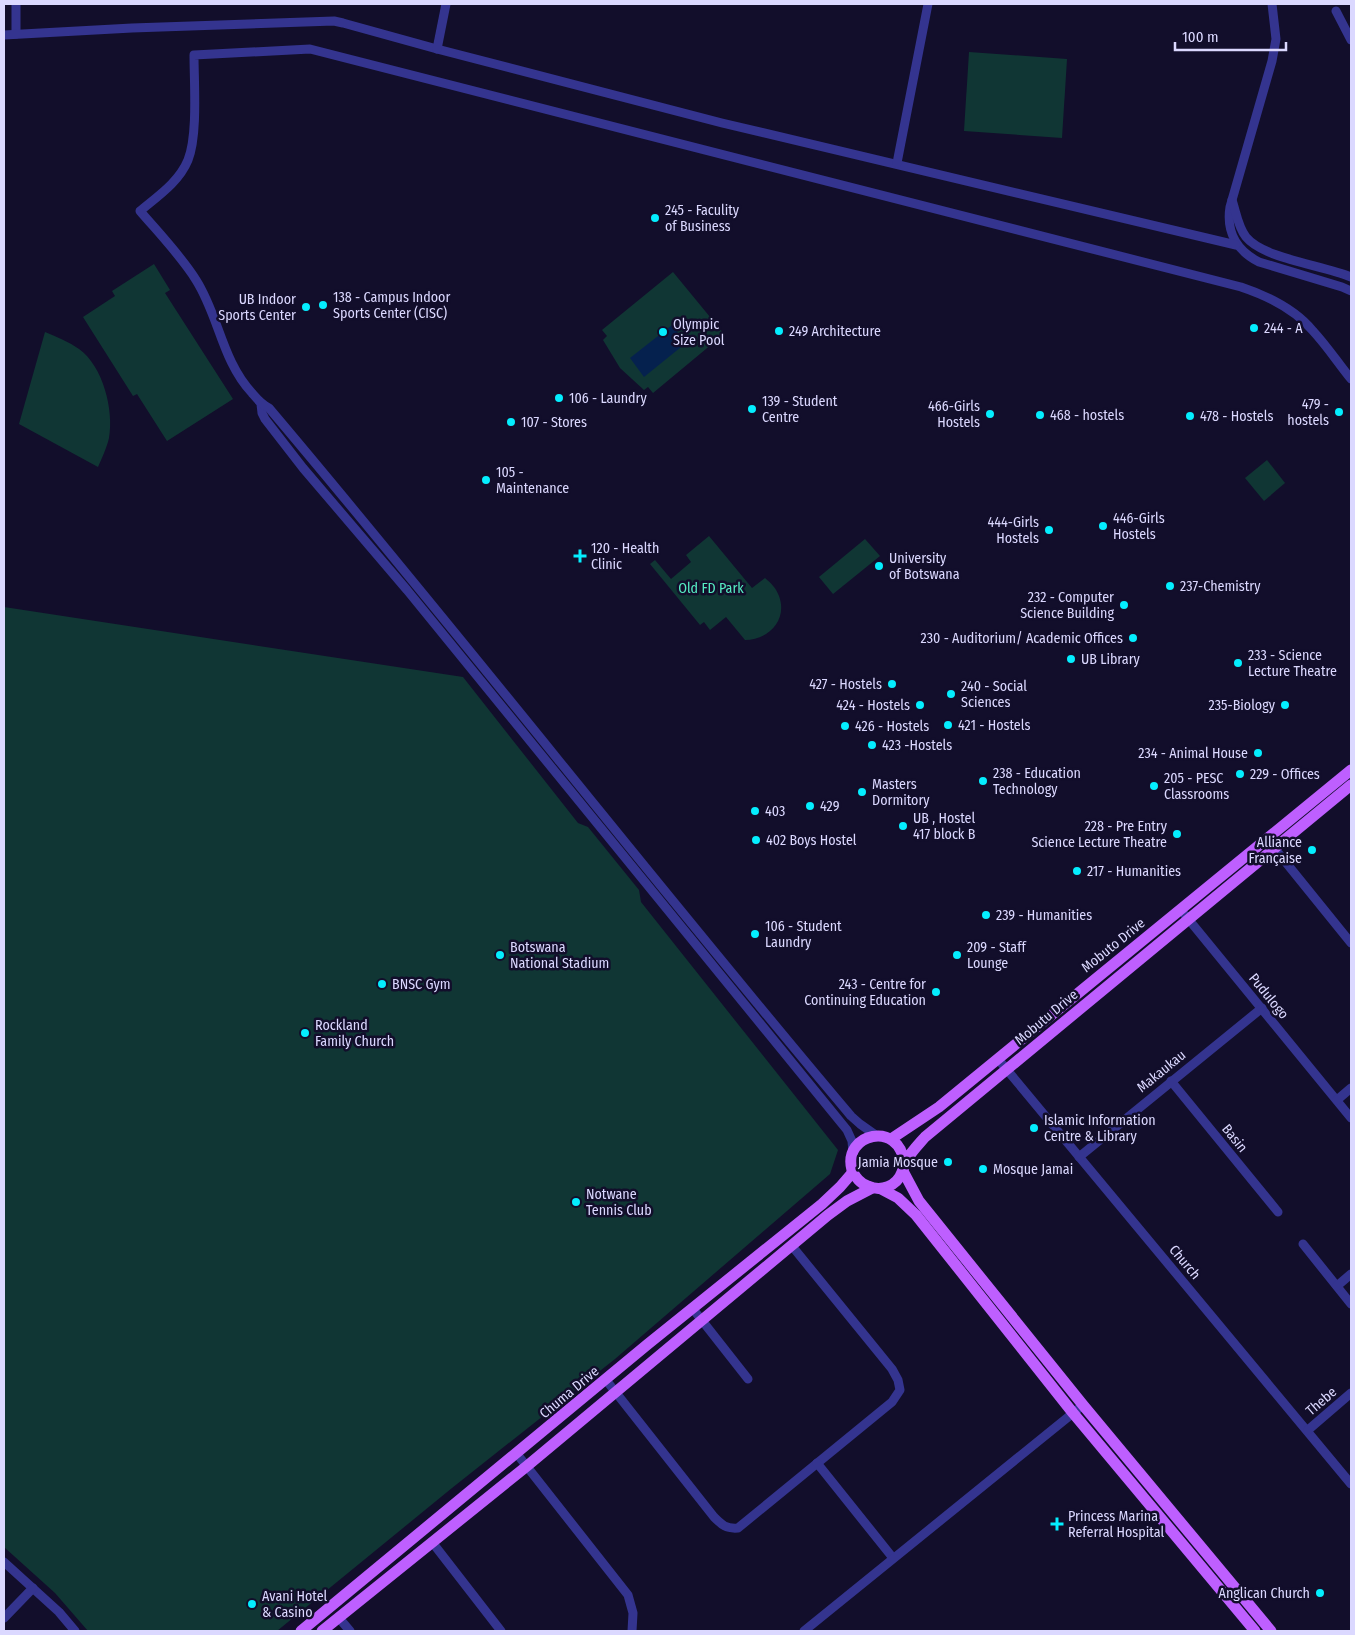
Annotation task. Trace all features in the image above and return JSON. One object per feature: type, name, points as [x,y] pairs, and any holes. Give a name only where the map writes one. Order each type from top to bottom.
[{"type":"main road","name":"Mobuto Drive","points":[[891,1139],[924,1118],[998,1059],[1351,770]]},
{"type":"main road","name":"Mobutu Drive","points":[[904,1167],[925,1137],[1351,785]]},
{"type":"main road","points":[[1283,825],[1291,835]]},
{"type":"main road","points":[[1256,1631],[1074,1413],[916,1215],[902,1201],[876,1188],[864,1185],[857,1179],[851,1162],[853,1152],[863,1140],[877,1136],[891,1139],[901,1149],[904,1167],[919,1201],[1083,1405],[1271,1631]]},
{"type":"main road","points":[[322,1631],[527,1466],[847,1201],[876,1188],[894,1183],[904,1167]]},
{"type":"main road","name":"Chuma Drive","points":[[301,1631],[822,1204],[853,1172]]},
{"type":"street","points":[[16,4],[16,34]]},
{"type":"street","points":[[437,49],[446,4]]},
{"type":"street","points":[[897,164],[928,4]]},
{"type":"street","points":[[1272,4],[1276,39],[1272,62],[1232,200],[1229,214],[1231,231],[1236,245],[1248,257],[1351,291]]},
{"type":"street","points":[[1336,11],[1351,40]]},
{"type":"street","points":[[4,35],[132,28],[334,22],[353,25],[437,49],[722,123],[1236,245]]},
{"type":"street","points":[[877,1136],[851,1116],[786,1040],[416,584],[269,408],[261,404],[234,368],[209,304],[195,278],[140,211],[166,190],[179,175],[188,160],[193,140],[194,55],[310,49],[1242,287],[1275,301],[1299,317],[1312,330],[1351,379]]},
{"type":"street","points":[[1232,200],[1239,224],[1253,244],[1272,253],[1340,272],[1351,277]]},
{"type":"street","points":[[261,404],[265,419],[318,486],[407,590],[847,1130],[852,1142],[853,1152]]},
{"type":"street","points":[[318,486],[327,478]]},
{"type":"street","points":[[407,590],[416,584]]},
{"type":"street","points":[[1267,838],[1351,943]]},
{"type":"street","name":"Pudulogo","points":[[1180,910],[1351,1118]]},
{"type":"street","name":"Makaukau","points":[[1079,1157],[1262,1008]]},
{"type":"street","name":"Church","points":[[998,1059],[1351,1484]]},
{"type":"street","name":"Basin","points":[[1171,1081],[1278,1212]]},
{"type":"street","points":[[1336,1100],[1351,1088]]},
{"type":"street","points":[[1303,1244],[1351,1304]]},
{"type":"street","points":[[606,1380],[723,1526],[738,1528],[892,1402],[900,1390],[898,1380],[892,1370],[792,1246]]},
{"type":"street","points":[[1337,1286],[1351,1274]]},
{"type":"street","points":[[693,1309],[748,1379]]},
{"type":"street","name":"Thebe","points":[[1308,1430],[1351,1393]]},
{"type":"street","points":[[804,1631],[1083,1405]]},
{"type":"street","points":[[517,1454],[628,1595],[634,1613],[632,1631]]},
{"type":"street","points":[[817,1463],[893,1558]]},
{"type":"street","points":[[432,1542],[501,1631]]},
{"type":"street","points":[[4,1562],[59,1612],[75,1631]]},
{"type":"street","points":[[4,1618],[33,1588]]},
{"type":"street","points":[[339,1618],[350,1631]]},
{"type":"green space","points":[[969,52],[1067,59],[1062,138],[964,131]]},
{"type":"green space","points":[[154,264],[170,290],[165,293],[233,399],[167,441],[137,394],[133,396],[83,317],[115,296],[112,291]]},
{"type":"green space","name":"Olympic Size Pool","points":[[673,272],[724,334],[653,393],[648,387],[644,390],[620,368],[603,340],[607,336],[602,330]]},
{"type":"green space","points":[[45,332],[79,349],[95,366],[105,389],[110,415],[110,427],[109,438],[98,467],[19,424]]},
{"type":"green space","points":[[1267,460],[1285,483],[1264,501],[1245,478]]},
{"type":"green space","name":"Old FD Park","points":[[709,536],[752,588],[765,578],[778,593],[781,613],[774,627],[761,636],[745,640],[726,617],[710,630],[704,622],[700,625],[650,564],[655,560],[671,579],[691,562],[686,555]]},
{"type":"green space","points":[[865,539],[880,556],[833,594],[819,577]]},
{"type":"green space","points":[[4,607],[463,677],[578,823],[588,827],[639,890],[641,902],[838,1150],[830,1174],[615,1359],[452,1488],[277,1631],[88,1631],[55,1593],[4,1547]]},
{"type":"water","points":[[672,325],[686,343],[644,377],[630,358]]},
{"type":"place","name":"245 - Faculity of Business","points":[[655,218]]},
{"type":"place","name":"138 - Campus Indoor Sports Center (CISC)","points":[[323,305]]},
{"type":"place","name":"UB Indoor Sports Center","points":[[306,307]]},
{"type":"place","name":"244 - A","points":[[1254,328]]},
{"type":"place","name":"249 Architecture","points":[[779,331]]},
{"type":"place","name":"Olympic Size Pool","points":[[663,332]]},
{"type":"place","name":"106 - Laundry","points":[[559,398]]},
{"type":"place","name":"139 - Student Centre","points":[[752,409]]},
{"type":"place","name":"479 - hostels","points":[[1339,412]]},
{"type":"place","name":"466-Girls Hostels","points":[[990,414]]},
{"type":"place","name":"468 - hostels","points":[[1040,415]]},
{"type":"place","name":"478 - Hostels","points":[[1190,416]]},
{"type":"place","name":"107 - Stores","points":[[511,422]]},
{"type":"place","name":"105 - Maintenance","points":[[486,480]]},
{"type":"place","name":"446-Girls Hostels","points":[[1103,526]]},
{"type":"place","name":"444-Girls Hostels","points":[[1049,530]]},
{"type":"place","name":"120 - Health Clinic","points":[[580,556]]},
{"type":"place","name":"University of Botswana","points":[[879,566]]},
{"type":"place","name":"237-Chemistry","points":[[1170,586]]},
{"type":"place","name":"232 - Computer Science Building","points":[[1124,605]]},
{"type":"place","name":"230 - Auditorium/ Academic Offices","points":[[1133,638]]},
{"type":"place","name":"UB Library","points":[[1071,659]]},
{"type":"place","name":"233 - Science Lecture Theatre","points":[[1238,663]]},
{"type":"place","name":"427 - Hostels","points":[[892,684]]},
{"type":"place","name":"240 - Social Sciences","points":[[951,694]]},
{"type":"place","name":"424 - Hostels","points":[[920,705]]},
{"type":"place","name":"235-Biology","points":[[1285,705]]},
{"type":"place","name":"421 - Hostels","points":[[948,725]]},
{"type":"place","name":"426 - Hostels","points":[[845,726]]},
{"type":"place","name":"423 -Hostels","points":[[872,745]]},
{"type":"place","name":"234 - Animal House","points":[[1258,753]]},
{"type":"place","name":"229 - Offices","points":[[1240,774]]},
{"type":"place","name":"238 - Education Technology","points":[[983,781]]},
{"type":"place","name":"205 - PESC Classrooms","points":[[1154,786]]},
{"type":"place","name":"Masters Dormitory","points":[[862,792]]},
{"type":"place","name":"429","points":[[810,806]]},
{"type":"place","name":"403","points":[[755,811]]},
{"type":"place","name":"UB , Hostel 417 block B","points":[[903,826]]},
{"type":"place","name":"228 - Pre Entry Science Lecture Theatre","points":[[1177,834]]},
{"type":"place","name":"402 Boys Hostel","points":[[756,840]]},
{"type":"place","name":"Alliance Française","points":[[1312,850]]},
{"type":"place","name":"217 - Humanities","points":[[1077,871]]},
{"type":"place","name":"239 - Humanities","points":[[986,915]]},
{"type":"place","name":"106 - Student Laundry","points":[[755,934]]},
{"type":"place","name":"Botswana National Stadium","points":[[500,955]]},
{"type":"place","name":"209 - Staff Lounge","points":[[957,955]]},
{"type":"place","name":"BNSC Gym","points":[[382,984]]},
{"type":"place","name":"243 - Centre for Continuing Education","points":[[936,992]]},
{"type":"place","name":"Rockland Family Church","points":[[305,1033]]},
{"type":"place","name":"Islamic Information Centre & Library","points":[[1034,1128]]},
{"type":"place","name":"Jamia Mosque","points":[[948,1162]]},
{"type":"place","name":"Mosque Jamai","points":[[983,1169]]},
{"type":"place","name":"Notwane Tennis Club","points":[[576,1202]]},
{"type":"place","name":"Princess Marina Referral Hospital","points":[[1057,1524]]},
{"type":"place","name":"Anglican Church","points":[[1320,1593]]},
{"type":"place","name":"Avani Hotel & Casino","points":[[252,1604]]}]
